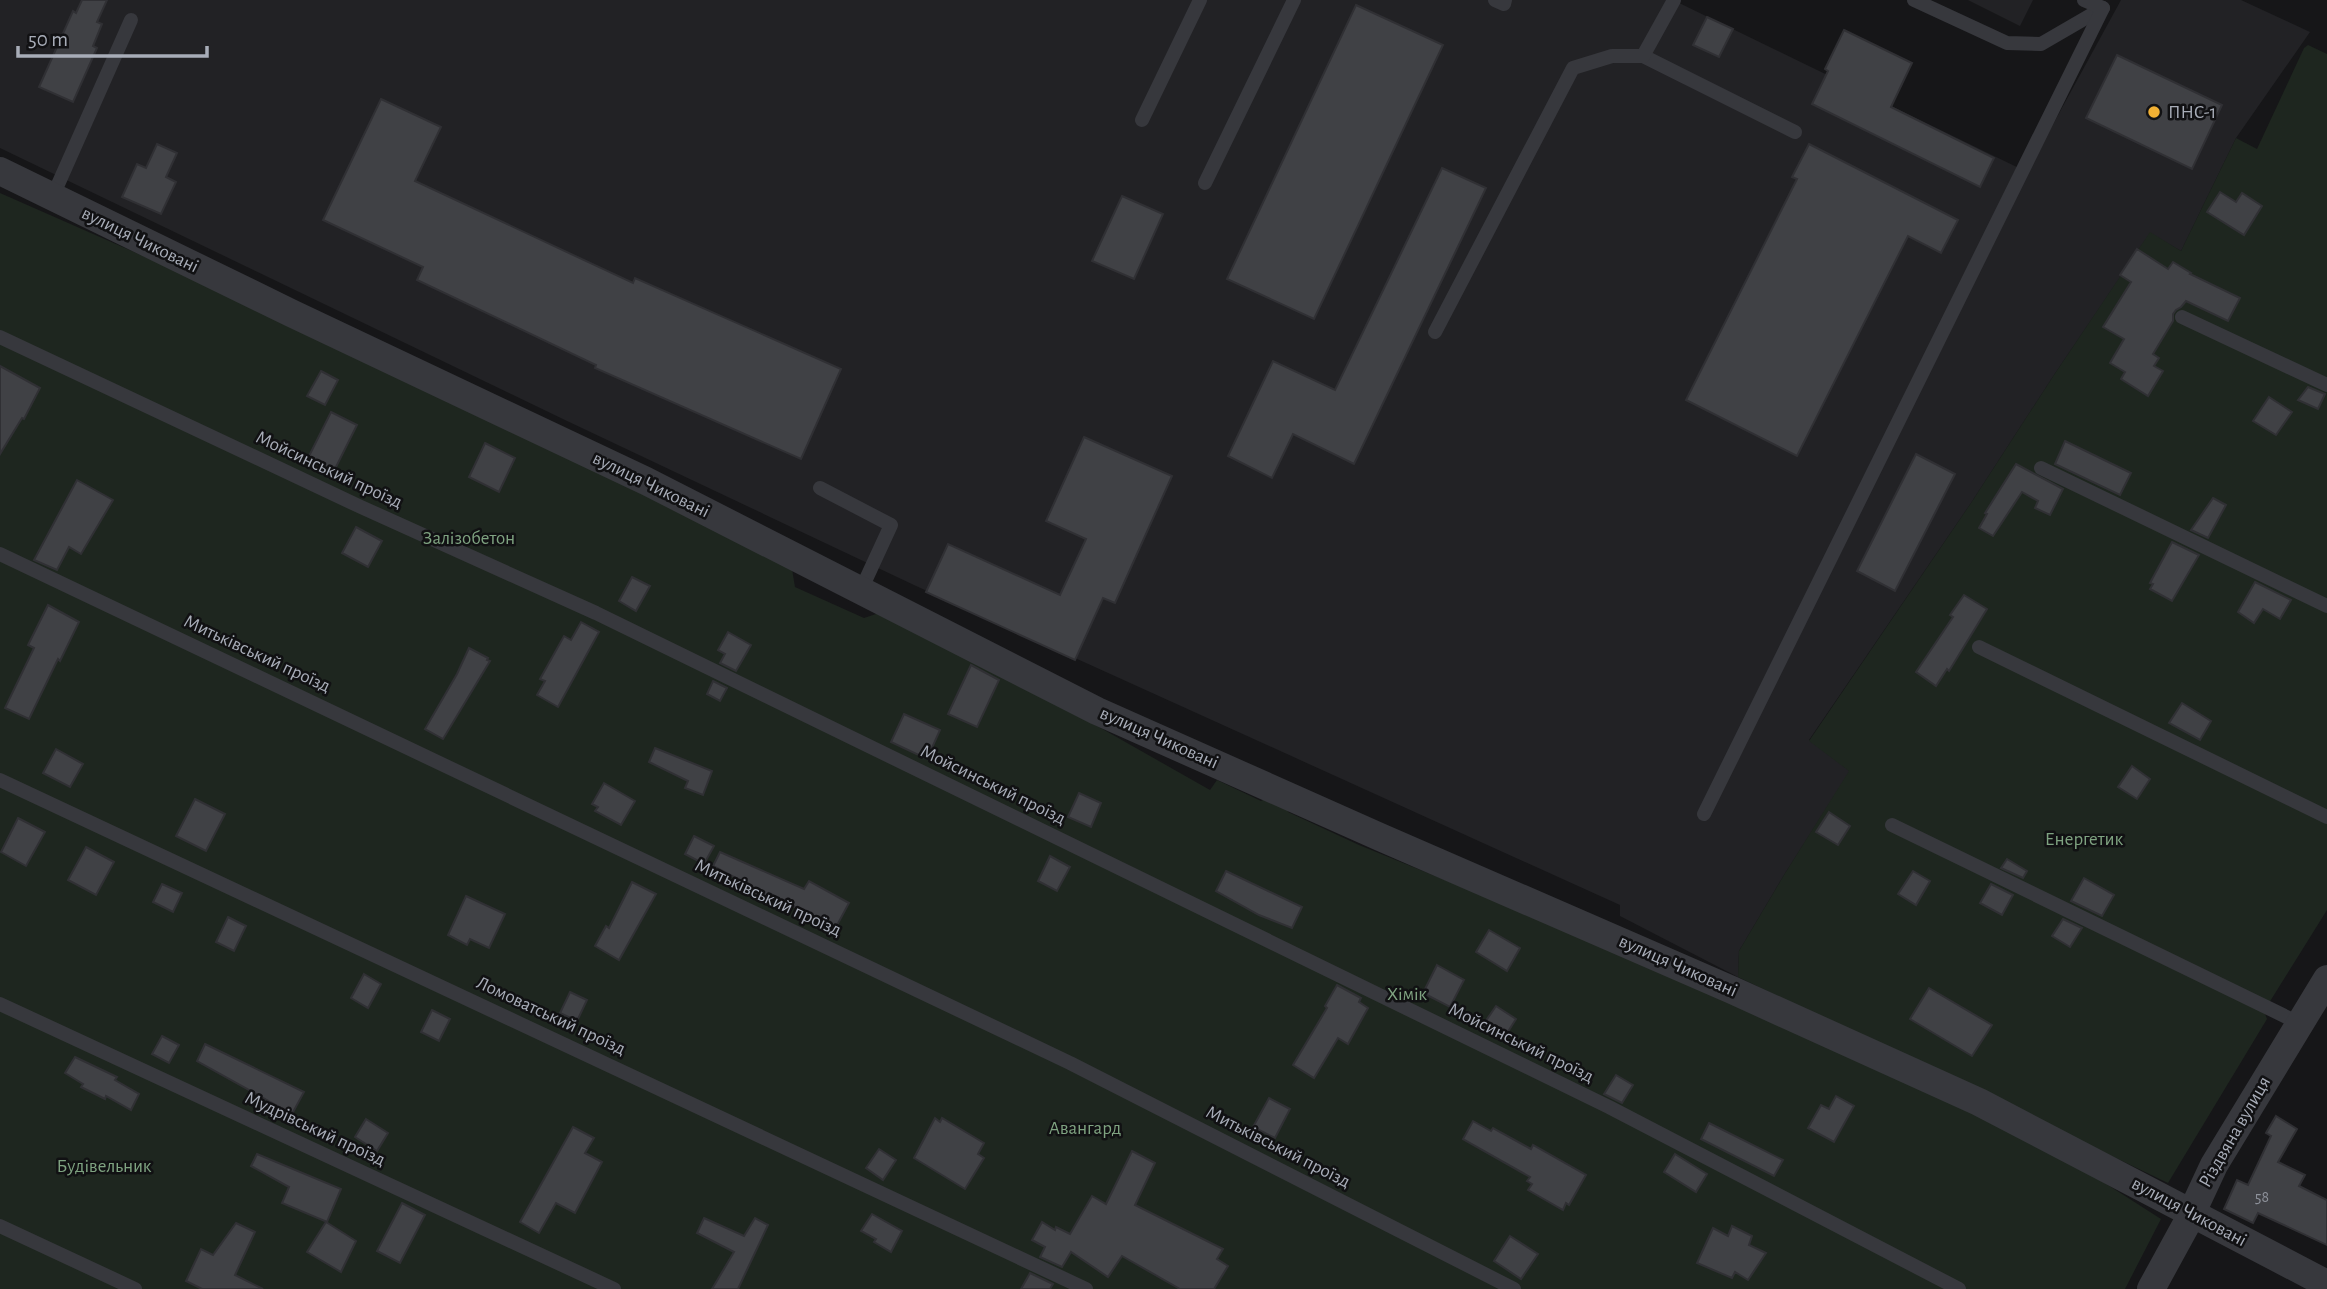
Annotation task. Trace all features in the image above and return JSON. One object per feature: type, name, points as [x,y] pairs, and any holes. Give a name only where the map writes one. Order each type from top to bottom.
[{"type":"street","name":"вулиця Чиковані","points":[[0,171],[646,481],[1097,710],[1732,990],[1966,1097],[2327,1284]]},
{"type":"street","name":"Різдвяна вулиця","points":[[2151,1289],[2214,1165],[2326,984]]},
{"type":"lane","points":[[1142,120],[1200,0]]},
{"type":"lane","points":[[1205,183],[1294,0]]},
{"type":"lane","points":[[1495,0],[1504,4],[1505,0]]},
{"type":"lane","points":[[1643,56],[1674,0]]},
{"type":"lane","points":[[1914,0],[2007,43],[2041,44],[2104,4]]},
{"type":"lane","points":[[2084,0],[2104,4]]},
{"type":"lane","points":[[1704,814],[2104,4]]},
{"type":"lane","points":[[52,198],[131,20]]},
{"type":"lane","points":[[1435,332],[1573,68],[1612,56],[1643,56],[1795,132]]},
{"type":"lane","points":[[2182,317],[2327,385]]},
{"type":"lane","name":"Мойсинський проїзд","points":[[0,337],[361,507],[621,625],[1609,1107],[1959,1289]]},
{"type":"lane","points":[[2041,468],[2327,606]]},
{"type":"lane","points":[[820,488],[891,525],[861,590]]},
{"type":"lane","name":"Митьківський проїзд","points":[[0,554],[1070,1063],[1514,1289]]},
{"type":"lane","points":[[1979,647],[2327,817]]},
{"type":"lane","name":"Ломоватський проїзд","points":[[0,780],[1086,1289]]},
{"type":"lane","points":[[1892,825],[2299,1024]]},
{"type":"lane","name":"Мудрівський проїзд","points":[[0,1004],[614,1289]]},
{"type":"lane","points":[[0,1226],[135,1289]]},
{"type":"shaded area","points":[[0,0],[1673,0],[2027,172],[2121,0],[2241,0],[2310,32],[2236,138],[2181,251],[2150,233],[1971,503],[1809,740],[1850,771],[1739,951],[1738,977],[1620,916],[1620,905],[914,585],[0,148]]},
{"type":"shaded area","points":[[1968,0],[2033,0],[2020,26]]},
{"type":"green space","name":"Енергетик","points":[[2308,45],[2327,54],[2327,910],[2264,1011],[2267,1019],[2168,1183],[1738,977],[1739,951],[1849,771],[1809,741],[1971,503],[2150,232],[2181,251],[2236,138],[2257,149],[2304,48]]},
{"type":"green space","points":[[0,193],[184,274],[534,440],[792,569],[795,587],[864,618],[879,613],[1009,676],[1210,790],[1217,780],[1261,801],[1268,797],[1287,807],[1288,812],[1359,845],[1580,935],[1878,1064],[2086,1171],[2161,1219],[2125,1289],[0,1289]]},
{"type":"building","points":[[82,0],[107,0],[97,22],[102,24],[93,46],[97,48],[73,102],[39,87],[73,11],[76,13]]},
{"type":"building","points":[[1356,5],[1443,45],[1314,319],[1227,279]]},
{"type":"building","points":[[1707,17],[1733,29],[1719,57],[1693,45]]},
{"type":"building","points":[[1844,30],[1912,63],[1891,107],[1994,158],[1980,187],[1812,104]]},
{"type":"building","name":"ПНС-1","points":[[2117,55],[2222,105],[2192,169],[2086,118]]},
{"type":"building","points":[[381,99],[441,127],[415,181],[633,283],[635,278],[841,369],[801,459],[595,368],[596,365],[417,280],[423,267],[323,220]]},
{"type":"building","points":[[157,144],[177,153],[166,177],[176,182],[161,214],[122,197],[137,164],[146,168]]},
{"type":"building","points":[[1809,144],[1958,220],[1941,253],[1908,236],[1797,456],[1686,400],[1797,179],[1792,177]]},
{"type":"building","points":[[1442,168],[1486,188],[1354,464],[1293,434],[1272,478],[1228,456],[1273,361],[1335,390]]},
{"type":"building","points":[[2220,192],[2236,202],[2242,193],[2262,206],[2244,235],[2207,212]]},
{"type":"building","points":[[1122,196],[1163,214],[1134,279],[1092,261]]},
{"type":"building","points":[[2137,249],[2168,269],[2173,262],[2190,274],[2240,298],[2228,321],[2186,301],[2176,310],[2173,321],[2153,354],[2159,358],[2154,366],[2163,371],[2148,396],[2121,379],[2125,372],[2110,363],[2124,339],[2103,327],[2131,282],[2120,275]]},
{"type":"building","points":[[0,366],[40,388],[24,419],[22,418],[0,454]]},
{"type":"building","points":[[321,371],[338,380],[325,405],[307,396]]},
{"type":"building","points":[[2308,387],[2325,394],[2318,409],[2298,400]]},
{"type":"building","points":[[2269,397],[2292,412],[2276,435],[2253,421]]},
{"type":"building","points":[[331,412],[357,425],[334,471],[308,458]]},
{"type":"building","points":[[1084,437],[1172,476],[1115,603],[1103,598],[1075,660],[926,592],[948,544],[1060,595],[1086,539],[1046,521]]},
{"type":"building","points":[[2065,441],[2131,473],[2120,495],[2055,464]]},
{"type":"building","points":[[485,443],[515,458],[499,492],[469,477]]},
{"type":"building","points":[[1916,454],[1955,474],[1895,591],[1857,571]]},
{"type":"building","points":[[2016,464],[2063,489],[2050,515],[2035,508],[2038,501],[2022,492],[1993,536],[1979,528],[1987,514],[1985,513]]},
{"type":"building","points":[[77,480],[113,500],[81,554],[69,547],[57,570],[34,560]]},
{"type":"building","points":[[2213,498],[2226,505],[2208,538],[2191,530]]},
{"type":"building","points":[[356,527],[382,541],[368,567],[342,553]]},
{"type":"building","points":[[2172,542],[2199,555],[2172,601],[2150,589],[2153,584],[2150,583]]},
{"type":"building","points":[[632,577],[650,586],[636,611],[619,601]]},
{"type":"building","points":[[2255,582],[2291,600],[2280,619],[2263,609],[2254,623],[2238,612]]},
{"type":"building","points":[[1964,595],[1987,609],[1949,671],[1947,669],[1936,686],[1916,672],[1953,617],[1950,615]]},
{"type":"building","points":[[48,605],[79,622],[29,719],[5,708],[34,648],[28,645]]},
{"type":"building","points":[[581,622],[599,632],[558,707],[537,695],[545,681],[540,679],[564,636],[571,640]]},
{"type":"building","points":[[728,632],[751,645],[736,671],[720,663],[725,654],[718,650]]},
{"type":"building","points":[[469,648],[490,661],[443,739],[425,729]]},
{"type":"building","points":[[971,665],[999,680],[977,727],[948,714]]},
{"type":"building","points":[[713,681],[727,688],[720,701],[707,694]]},
{"type":"building","points":[[2182,703],[2211,721],[2200,740],[2169,723]]},
{"type":"building","points":[[904,714],[940,730],[927,759],[891,742]]},
{"type":"building","points":[[655,748],[712,771],[703,795],[685,788],[688,781],[649,762]]},
{"type":"building","points":[[56,749],[83,764],[70,787],[43,773]]},
{"type":"building","points":[[2132,766],[2150,779],[2137,799],[2118,787]]},
{"type":"building","points":[[604,783],[635,801],[621,825],[595,811],[598,807],[592,804]]},
{"type":"building","points":[[1079,793],[1101,803],[1091,827],[1068,817]]},
{"type":"building","points":[[195,799],[225,814],[206,851],[176,836]]},
{"type":"building","points":[[1829,812],[1850,826],[1838,845],[1816,832]]},
{"type":"building","points":[[18,818],[45,832],[26,866],[1,852]]},
{"type":"building","points":[[694,836],[714,846],[704,864],[685,854]]},
{"type":"building","points":[[86,847],[114,862],[96,895],[68,880]]},
{"type":"building","points":[[720,852],[804,889],[809,881],[849,903],[835,929],[769,893],[766,900],[746,891],[749,885],[713,866]]},
{"type":"building","points":[[1050,856],[1070,867],[1057,891],[1038,881]]},
{"type":"building","points":[[2007,859],[2027,871],[2023,878],[2001,868]]},
{"type":"building","points":[[1226,871],[1302,907],[1292,928],[1259,915],[1216,891]]},
{"type":"building","points":[[1913,871],[1930,881],[1916,905],[1898,894]]},
{"type":"building","points":[[2084,878],[2114,895],[2102,916],[2071,901]]},
{"type":"building","points":[[632,882],[656,894],[619,960],[595,946],[606,926],[609,928]]},
{"type":"building","points":[[162,884],[182,893],[173,912],[153,902]]},
{"type":"building","points":[[1991,884],[2013,895],[2002,915],[1980,903]]},
{"type":"building","points":[[466,896],[505,914],[489,948],[470,939],[467,945],[448,935]]},
{"type":"building","points":[[228,917],[246,926],[234,951],[216,942]]},
{"type":"building","points":[[2063,919],[2082,928],[2070,947],[2052,936]]},
{"type":"building","points":[[1489,930],[1520,948],[1507,971],[1476,952]]},
{"type":"building","points":[[1437,965],[1464,980],[1450,1007],[1423,993]]},
{"type":"building","points":[[364,974],[381,984],[368,1008],[351,998]]},
{"type":"building","points":[[1337,985],[1361,998],[1359,1002],[1368,1008],[1348,1044],[1338,1038],[1314,1078],[1293,1065],[1327,1008],[1325,1006]]},
{"type":"building","points":[[1929,988],[1992,1025],[1972,1056],[1910,1019]]},
{"type":"building","points":[[570,992],[587,1000],[577,1021],[560,1013]]},
{"type":"building","points":[[1496,1006],[1516,1019],[1504,1038],[1483,1025]]},
{"type":"building","points":[[432,1010],[450,1019],[439,1041],[421,1032]]},
{"type":"building","points":[[162,1036],[179,1045],[169,1063],[152,1054]]},
{"type":"building","points":[[205,1044],[304,1092],[292,1114],[197,1061]]},
{"type":"building","points":[[75,1057],[117,1077],[115,1080],[139,1094],[131,1110],[106,1096],[105,1099],[81,1087],[83,1084],[65,1073]]},
{"type":"building","points":[[1616,1075],[1633,1085],[1622,1103],[1604,1094]]},
{"type":"building","points":[[1836,1096],[1854,1106],[1834,1142],[1808,1128],[1821,1105],[1829,1109]]},
{"type":"building","points":[[1269,1098],[1290,1109],[1275,1138],[1253,1127]]},
{"type":"building","points":[[2276,1116],[2297,1129],[2278,1162],[2305,1175],[2299,1186],[2327,1200],[2327,1245],[2258,1213],[2253,1223],[2224,1209],[2237,1180],[2248,1185],[2271,1136],[2266,1133]]},
{"type":"building","points":[[935,1118],[940,1122],[942,1118],[984,1143],[978,1154],[984,1158],[965,1189],[914,1158]]},
{"type":"building","points":[[366,1119],[388,1133],[377,1151],[355,1137]]},
{"type":"building","points":[[1473,1121],[1491,1131],[1493,1128],[1531,1149],[1533,1145],[1586,1175],[1569,1205],[1566,1203],[1563,1210],[1528,1190],[1532,1184],[1527,1181],[1530,1177],[1463,1139]]},
{"type":"building","points":[[1709,1123],[1783,1160],[1774,1176],[1701,1139]]},
{"type":"building","points":[[573,1127],[594,1138],[585,1153],[602,1162],[575,1213],[556,1203],[539,1233],[520,1222]]},
{"type":"building","points":[[879,1149],[896,1160],[883,1180],[866,1168]]},
{"type":"building","points":[[1132,1151],[1155,1163],[1135,1205],[1223,1249],[1217,1259],[1228,1266],[1214,1289],[1180,1289],[1122,1256],[1108,1277],[1071,1252],[1062,1267],[1040,1257],[1045,1247],[1032,1240],[1042,1222],[1055,1230],[1056,1227],[1070,1234],[1092,1196],[1106,1204]]},
{"type":"building","points":[[257,1154],[341,1189],[327,1222],[282,1203],[289,1187],[251,1166]]},
{"type":"building","points":[[1675,1154],[1707,1174],[1696,1192],[1664,1172]]},
{"type":"building","points":[[402,1203],[425,1215],[400,1263],[377,1251]]},
{"type":"building","points":[[872,1214],[902,1231],[891,1252],[861,1231]]},
{"type":"building","points":[[704,1218],[744,1236],[755,1218],[768,1225],[738,1289],[712,1289],[734,1252],[697,1233]]},
{"type":"building","points":[[326,1222],[356,1241],[341,1272],[307,1252]]},
{"type":"building","points":[[236,1223],[255,1232],[235,1275],[263,1289],[202,1289],[186,1281],[201,1249],[213,1255]]},
{"type":"building","points":[[1732,1226],[1752,1236],[1749,1245],[1766,1253],[1748,1280],[1735,1272],[1732,1278],[1697,1263],[1713,1228],[1728,1236]]},
{"type":"building","points":[[1510,1236],[1538,1254],[1521,1279],[1494,1261]]},
{"type":"building","points":[[1030,1273],[1053,1284],[1050,1289],[1021,1289]]},
{"type":"place","name":"ПНС-1","points":[[2154,112]]},
{"type":"park label","name":"Залізобетон","points":[[469,538]]},
{"type":"park label","name":"Хімік","points":[[1407,994]]},
{"type":"park label","name":"Авангард","points":[[1085,1128]]},
{"type":"park label","name":"Будівельник","points":[[104,1166]]}]
